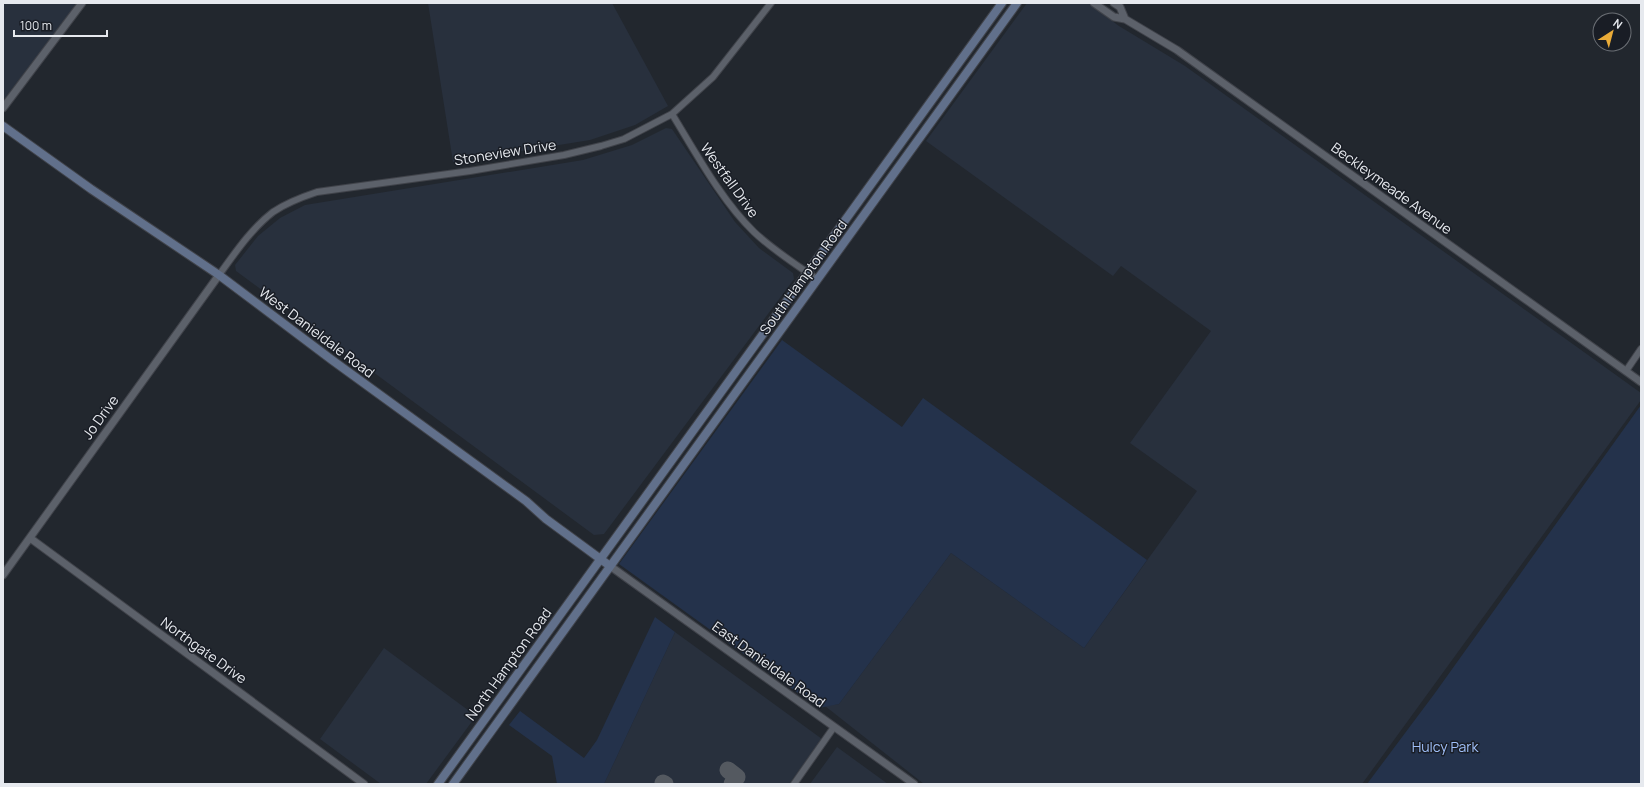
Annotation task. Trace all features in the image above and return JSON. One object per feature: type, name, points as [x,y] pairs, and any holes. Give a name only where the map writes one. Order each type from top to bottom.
[{"type":"main road","name":"South Hampton Road","points":[[599,558],[1002,3]]},
{"type":"main road","name":"South Hampton Road","points":[[610,566],[1016,3]]},
{"type":"main road","name":"West Danieldale Road","points":[[3,126],[91,189],[219,275],[526,501],[546,519],[610,566]]},
{"type":"main road","points":[[705,412],[715,420]]},
{"type":"main road","name":"North Hampton Road","points":[[438,784],[599,558]]},
{"type":"main road","name":"North Hampton Road","points":[[453,784],[610,566]]},
{"type":"main road","points":[[517,673],[527,681]]},
{"type":"main road","points":[[462,751],[471,759]]},
{"type":"street","points":[[3,108],[82,3]]},
{"type":"street","name":"Stoneview Drive","points":[[219,275],[258,225],[277,210],[305,196],[318,192],[470,171],[564,155],[624,139],[672,114],[713,77],[771,3]]},
{"type":"street","name":"Beckleymeade Avenue","points":[[1094,3],[1114,18],[1125,19],[1177,50],[1641,382]]},
{"type":"street","name":"Beckleymeade Avenue","points":[[1114,3],[1120,8],[1125,19]]},
{"type":"street","name":"Westfall Drive","points":[[672,114],[702,163],[732,207],[753,231],[774,250],[817,279]]},
{"type":"street","name":"Jo Drive","points":[[3,575],[219,275]]},
{"type":"street","points":[[1626,371],[1641,349]]},
{"type":"street","name":"Northgate Drive","points":[[30,538],[364,784]]},
{"type":"street","name":"East Danieldale Road","points":[[610,566],[914,784]]},
{"type":"street","points":[[794,784],[834,727]]},
{"type":"shaded area","points":[[3,3],[77,3],[3,99]]},
{"type":"shaded area","points":[[428,3],[612,3],[668,106],[635,125],[590,140],[453,162]]},
{"type":"shaded area","points":[[1027,3],[1088,3],[1119,26],[1185,66],[1641,393],[1641,400],[1362,784],[924,784],[825,706],[839,704],[951,553],[1084,648],[1197,491],[1130,443],[1211,331],[1121,266],[1113,276],[926,141]]},
{"type":"shaded area","points":[[666,128],[672,129],[735,222],[759,248],[793,273],[794,279],[604,534],[594,535],[236,271],[235,265],[258,236],[280,218],[305,205],[583,160],[632,145]]},
{"type":"shaded area","points":[[675,632],[822,739],[789,784],[604,784]]},
{"type":"shaded area","points":[[384,648],[476,716],[426,784],[381,784],[320,739]]},
{"type":"shaded area","points":[[837,747],[888,784],[810,784]]},
{"type":"green space","points":[[782,340],[902,427],[923,398],[1147,560],[1084,648],[951,553],[839,704],[819,708],[619,564]]},
{"type":"green space","name":"Hulcy Park","points":[[1641,405],[1641,784],[1367,784],[1435,693]]},
{"type":"green space","points":[[655,617],[675,632],[604,784],[557,784],[552,756],[509,725],[520,711],[584,758],[597,740]]},
{"type":"taxiway","points":[[728,770],[737,777],[732,784]]}]
